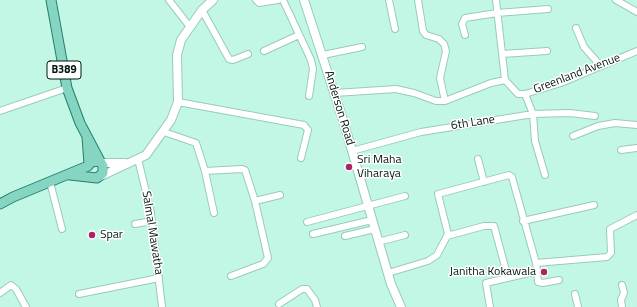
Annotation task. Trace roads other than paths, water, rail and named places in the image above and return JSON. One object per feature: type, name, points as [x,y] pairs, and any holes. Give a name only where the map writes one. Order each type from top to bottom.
[{"type":"main road","name":"B389","points":[[51,0],[67,88],[87,136],[101,162]]},
{"type":"main road","points":[[70,175],[97,177],[146,155],[164,132],[171,120],[178,102],[177,54],[181,40],[202,10],[213,0]]},
{"type":"main road","name":"Anderson Road","points":[[304,0],[335,93],[378,242],[401,307]]},
{"type":"main road","name":"B389","points":[[87,136],[88,165]]},
{"type":"main road","points":[[0,204],[13,197],[70,175],[88,165],[101,162],[128,163]]},
{"type":"main road","points":[[97,177],[103,173],[101,162]]},
{"type":"main road","points":[[88,165],[87,170],[97,177]]},
{"type":"street","points":[[169,0],[190,27]]},
{"type":"street","points":[[256,0],[259,3],[278,0]]},
{"type":"street","points":[[283,0],[311,60],[313,68],[309,96]]},
{"type":"street","points":[[389,0],[395,29]]},
{"type":"street","points":[[418,0],[423,31],[426,35],[439,39],[444,44],[446,51],[440,78],[445,101]]},
{"type":"street","points":[[335,93],[396,90],[414,93],[436,101],[445,101],[505,80],[496,0]]},
{"type":"street","points":[[616,0],[637,12]]},
{"type":"street","points":[[465,36],[462,24],[465,18],[497,13],[548,9]]},
{"type":"street","points":[[202,10],[229,59],[233,60],[248,54]]},
{"type":"street","points":[[576,28],[584,47],[600,65]]},
{"type":"street","points":[[264,51],[299,35]]},
{"type":"street","points":[[322,55],[362,48]]},
{"type":"street","points":[[502,54],[547,51]]},
{"type":"street","name":"Greenland Avenue","points":[[505,80],[518,94],[525,94],[561,83],[600,65],[637,51]]},
{"type":"street","points":[[0,111],[67,88]]},
{"type":"street","points":[[525,94],[533,114],[535,141],[545,175]]},
{"type":"street","points":[[178,102],[304,125],[308,130],[301,158]]},
{"type":"street","name":"6th Lane","points":[[352,151],[421,132],[533,114],[558,113],[595,116]]},
{"type":"street","points":[[573,136],[598,126],[615,123],[637,125]]},
{"type":"street","points":[[164,132],[196,143],[205,171],[214,213]]},
{"type":"street","points":[[621,150],[637,148]]},
{"type":"street","name":"Salmal Mawatha","points":[[138,159],[152,221],[160,278],[162,307]]},
{"type":"street","points":[[478,160],[484,182]]},
{"type":"street","points":[[205,171],[245,170],[255,201],[268,258],[263,264],[231,276]]},
{"type":"street","points":[[388,273],[428,261],[437,255],[447,236],[448,228],[438,194],[509,175],[512,177],[523,221],[536,263],[538,282],[543,283],[559,280]]},
{"type":"street","points":[[50,182],[62,229]]},
{"type":"street","points":[[255,201],[280,195]]},
{"type":"street","points":[[308,222],[405,196]]},
{"type":"street","points":[[523,221],[594,205]]},
{"type":"street","points":[[536,263],[607,257],[611,252],[610,229],[637,215]]},
{"type":"street","points":[[313,234],[372,220]]},
{"type":"street","points":[[135,224],[152,221]]},
{"type":"street","points":[[447,236],[484,226],[494,226],[508,278]]},
{"type":"street","points":[[345,236],[374,229]]},
{"type":"street","points":[[378,242],[405,235]]},
{"type":"street","points":[[490,307],[486,286],[488,282],[537,272]]},
{"type":"street","points":[[79,294],[160,278]]},
{"type":"street","points":[[0,293],[11,285],[16,289],[26,307]]},
{"type":"street","points":[[622,285],[624,293],[621,300],[622,307]]},
{"type":"street","points":[[279,304],[302,289],[307,289],[315,300],[317,307]]},
{"type":"street","points":[[575,294],[578,307]]},
{"type":"place","name":"Sri Maha Viharaya","points":[[349,167]]},
{"type":"place","name":"Spar","points":[[92,235]]},
{"type":"place","name":"Janitha Kokawala","points":[[544,272]]}]
